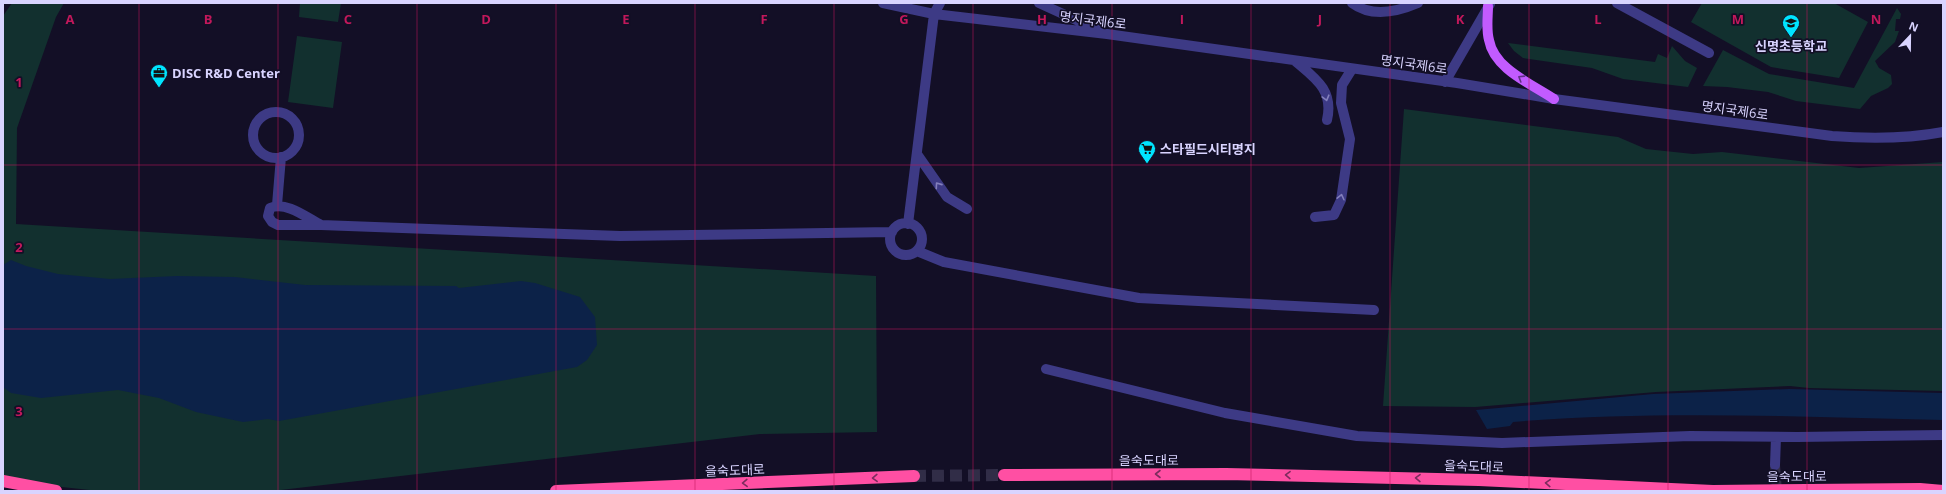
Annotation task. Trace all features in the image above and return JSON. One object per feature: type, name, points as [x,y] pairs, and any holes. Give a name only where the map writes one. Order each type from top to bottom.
[{"type":"highway","name":"을숙도대로","points":[[1004,475],[1257,475],[1479,480],[1713,491],[1920,489],[1943,491]]},
{"type":"highway","name":"을숙도대로","points":[[556,491],[914,476]]},
{"type":"highway","points":[[3,481],[56,491]]},
{"type":"main road","points":[[1489,4],[1488,39],[1496,59],[1510,71],[1554,99]]},
{"type":"street","name":"명지국제6로","points":[[882,3],[934,14],[1107,34],[1295,60],[1554,99],[1832,136],[1886,138],[1943,132]]},
{"type":"street","points":[[908,224],[934,14],[940,3]]},
{"type":"street","points":[[1038,3],[1107,34]]},
{"type":"street","points":[[1352,3],[1376,13],[1403,9],[1418,3]]},
{"type":"street","points":[[1617,3],[1709,53]]},
{"type":"street","points":[[1445,82],[1489,4]]},
{"type":"street","points":[[1295,60],[1322,84],[1329,109],[1327,120]]},
{"type":"street","points":[[1315,217],[1334,215],[1342,200],[1350,138],[1341,103],[1342,85],[1352,69]]},
{"type":"street","points":[[274,112],[282,113],[294,121],[299,135],[298,143],[294,149],[281,157],[274,158],[260,151],[253,139],[253,131],[260,118],[274,112]]},
{"type":"street","points":[[916,154],[947,197],[967,209]]},
{"type":"street","points":[[277,205],[281,157]]},
{"type":"street","points":[[321,225],[286,207],[277,205],[270,208],[268,216],[272,222],[278,225],[321,225],[620,236],[892,232]]},
{"type":"street","points":[[900,224],[916,226],[922,236],[922,241],[917,251],[908,255],[898,253],[894,250],[890,241],[892,232],[900,224]]},
{"type":"street","points":[[917,251],[944,262],[1139,298],[1374,310]]},
{"type":"street","points":[[1046,369],[1224,413],[1357,436],[1502,443],[1690,436],[1776,437],[1943,435]]},
{"type":"street","points":[[1775,465],[1776,437]]},
{"type":"green space","points":[[12,3],[64,3],[56,17],[17,128],[16,224],[876,276],[877,432],[760,434],[272,491],[99,491],[3,478],[3,16]]},
{"type":"green space","points":[[300,3],[341,3],[338,22],[299,17]]},
{"type":"green space","name":"신명초등학교","points":[[1702,3],[1834,3],[1868,22],[1839,78],[1771,67],[1691,22]]},
{"type":"green space","points":[[1897,8],[1901,14],[1900,19],[1896,19],[1895,31],[1899,31],[1895,42],[1875,61],[1879,68],[1891,75],[1892,84],[1888,88],[1871,96],[1860,109],[1796,101],[1768,92],[1727,87],[1703,86],[1723,50],[1769,74],[1854,88]]},
{"type":"green space","points":[[297,36],[342,42],[333,108],[288,102]]},
{"type":"green space","points":[[1508,43],[1655,62],[1658,54],[1667,58],[1672,46],[1685,61],[1697,68],[1688,87],[1623,79],[1592,68],[1523,58],[1514,51]]},
{"type":"green space","points":[[1404,109],[1618,137],[1646,149],[1693,154],[1722,152],[1859,168],[1943,162],[1943,391],[1809,388],[1790,386],[1656,392],[1475,407],[1383,406]]},
{"type":"water","points":[[11,260],[26,266],[58,274],[110,279],[177,276],[235,277],[305,285],[456,286],[459,288],[521,281],[535,283],[580,297],[595,317],[597,345],[587,360],[577,367],[279,421],[268,419],[243,422],[196,412],[159,398],[118,390],[41,398],[11,393],[3,387],[3,265]]},
{"type":"water","points":[[1789,389],[1943,393],[1943,420],[1728,415],[1620,416],[1513,422],[1510,426],[1487,429],[1476,410],[1653,394]]},
{"type":"tunnel","points":[[1775,465],[1777,491]]},
{"type":"tunnel","points":[[914,476],[1004,475]]},
{"type":"place","name":"신명초등학교","points":[[1791,38]]},
{"type":"place","name":"DISC R&D Center","points":[[159,88]]},
{"type":"place","name":"스타필드시티명지","points":[[1147,164]]}]
